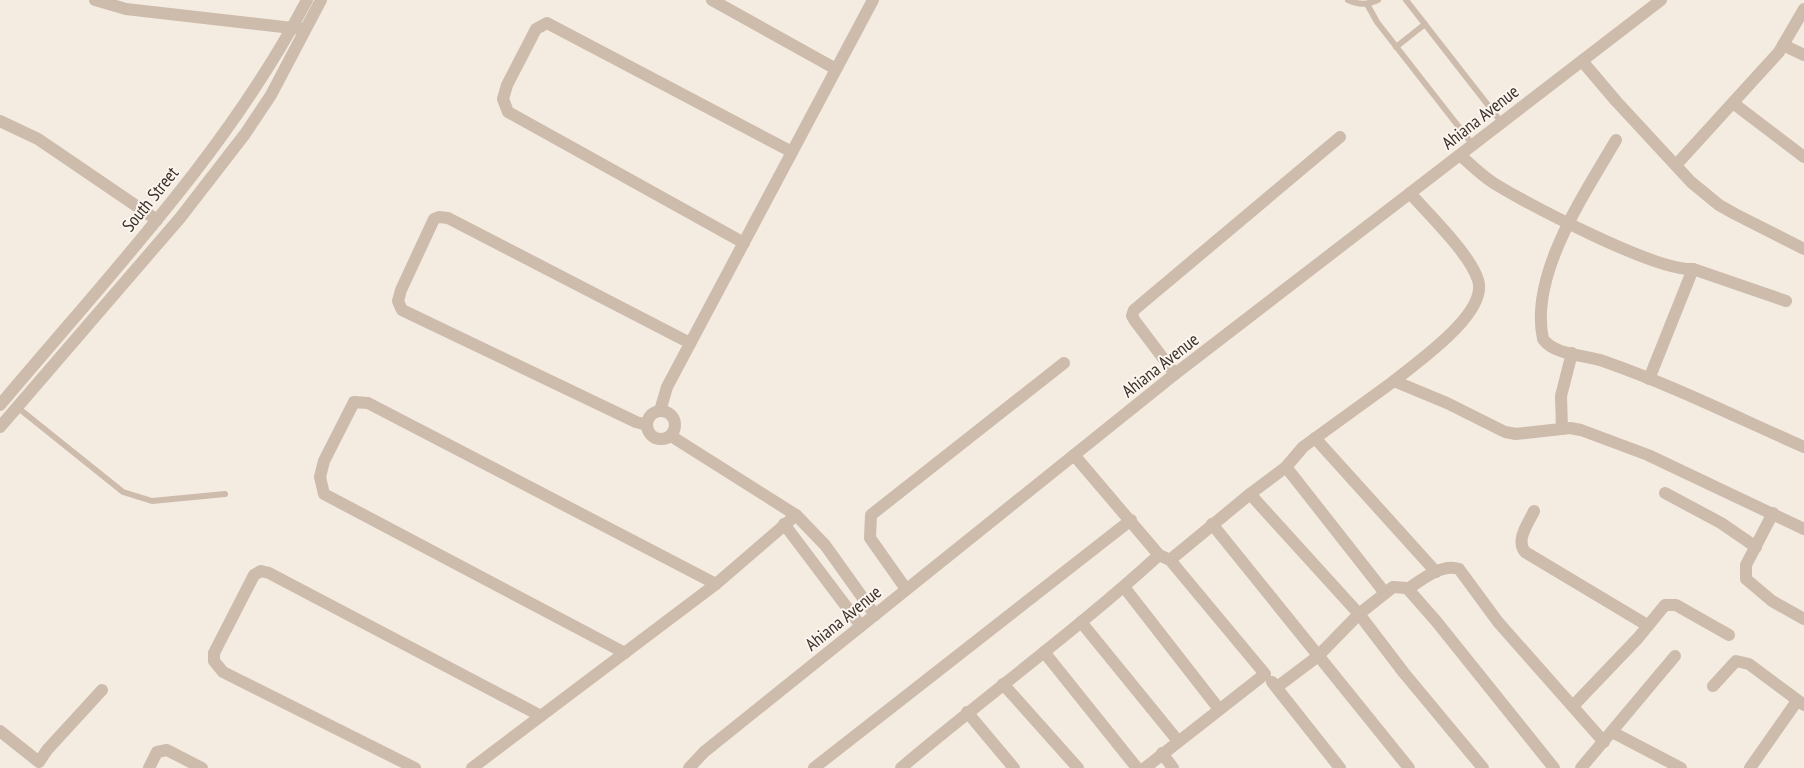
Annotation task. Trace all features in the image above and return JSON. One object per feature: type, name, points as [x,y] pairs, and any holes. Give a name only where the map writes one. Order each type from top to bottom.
[{"type":"street","points":[[95,0],[126,9],[306,29]]},
{"type":"street","name":"South Street","points":[[2,399],[157,220],[240,111],[292,28],[307,0]]},
{"type":"street","points":[[0,426],[180,218],[245,134],[271,95],[321,0]]},
{"type":"street","points":[[712,0],[836,69]]},
{"type":"street","points":[[660,411],[667,387],[873,0]]},
{"type":"street","name":"Ahiana Avenue","points":[[689,768],[704,752],[1175,374],[1661,0]]},
{"type":"street","points":[[1676,166],[1783,45],[1804,9]]},
{"type":"street","points":[[744,243],[508,112],[503,99],[507,85],[536,29],[547,23],[792,152]]},
{"type":"street","points":[[1783,45],[1804,55]]},
{"type":"street","points":[[1582,61],[1616,101],[1691,182],[1719,205],[1804,249]]},
{"type":"street","points":[[1733,103],[1804,157]]},
{"type":"street","points":[[0,121],[38,138],[157,220]]},
{"type":"street","points":[[1175,374],[1135,321],[1132,316],[1134,310],[1340,137]]},
{"type":"street","points":[[1616,140],[1569,223],[1549,271],[1543,303],[1541,331],[1546,344],[1603,361],[1650,379],[1804,447]]},
{"type":"street","points":[[1460,155],[1495,184],[1569,223],[1660,263],[1682,270],[1693,268],[1786,301]]},
{"type":"street","points":[[901,768],[967,712],[1124,587],[1212,524],[1286,467],[1303,447],[1394,381],[1454,330],[1473,309],[1479,296],[1480,286],[1478,278],[1467,259],[1410,193]]},
{"type":"street","points":[[647,425],[636,422],[402,310],[398,301],[401,290],[434,219],[439,216],[448,218],[690,343]]},
{"type":"street","points":[[1650,379],[1693,268]]},
{"type":"street","points":[[1562,429],[1561,396],[1572,353]]},
{"type":"street","points":[[906,589],[870,538],[871,515],[1064,363]]},
{"type":"street","points":[[1394,381],[1447,403],[1505,432],[1516,434],[1562,429],[1581,430],[1648,455],[1804,529]]},
{"type":"street","points":[[2,399],[17,407]]},
{"type":"street","points":[[625,653],[324,494],[320,477],[324,461],[354,402],[368,403],[716,584]]},
{"type":"street","points":[[660,411],[669,413],[673,417],[676,427],[667,439],[655,438],[648,430],[647,425],[651,416],[660,411]]},
{"type":"street","points":[[671,436],[796,515],[825,545],[875,615]]},
{"type":"street","points":[[1315,438],[1436,572]]},
{"type":"street","points":[[1074,455],[1277,687],[1340,768]]},
{"type":"street","points":[[1286,467],[1385,593]]},
{"type":"street","points":[[1665,493],[1721,524],[1756,547]]},
{"type":"street","points":[[1250,494],[1359,614],[1404,673],[1483,768]]},
{"type":"street","points":[[1534,511],[1522,536],[1524,552],[1647,625]]},
{"type":"street","points":[[1773,513],[1746,565],[1746,579],[1772,601],[1804,619]]},
{"type":"street","points":[[472,768],[716,584],[796,515]]},
{"type":"street","points":[[814,768],[1131,520]]},
{"type":"street","points":[[784,524],[860,626]]},
{"type":"street","points":[[1212,524],[1409,768]]},
{"type":"street","points":[[1408,589],[1436,572],[1455,568],[1462,572],[1498,622],[1573,706],[1608,737],[1681,768]]},
{"type":"street","points":[[415,768],[223,672],[214,661],[214,653],[254,575],[261,571],[269,573],[541,716]]},
{"type":"street","points":[[1277,687],[1318,657],[1359,614],[1385,593],[1397,586],[1408,589],[1554,768]]},
{"type":"street","points":[[1124,587],[1219,709]]},
{"type":"street","points":[[1573,706],[1638,638],[1665,605],[1676,605],[1729,635]]},
{"type":"street","points":[[1081,622],[1178,741]]},
{"type":"street","points":[[1044,652],[1137,768]]},
{"type":"street","points":[[1581,768],[1675,656]]},
{"type":"street","points":[[1713,686],[1736,662],[1741,661],[1749,664],[1801,703],[1750,768]]},
{"type":"street","points":[[1145,768],[1265,674]]},
{"type":"street","points":[[1004,684],[1078,768]]},
{"type":"street","points":[[0,731],[38,765],[47,750],[102,690]]},
{"type":"street","points":[[967,712],[1014,768]]},
{"type":"street","points":[[149,768],[157,752],[167,750],[202,768]]},
{"type":"street","points":[[1162,753],[1173,768]]},
{"type":"lane","points":[[1348,0],[1356,4],[1367,4],[1378,0]]},
{"type":"lane","points":[[1406,0],[1502,123]]},
{"type":"lane","points":[[1367,4],[1396,47],[1473,145]]},
{"type":"lane","points":[[1396,47],[1425,24]]},
{"type":"lane","points":[[17,407],[123,492],[152,501],[225,494]]}]
